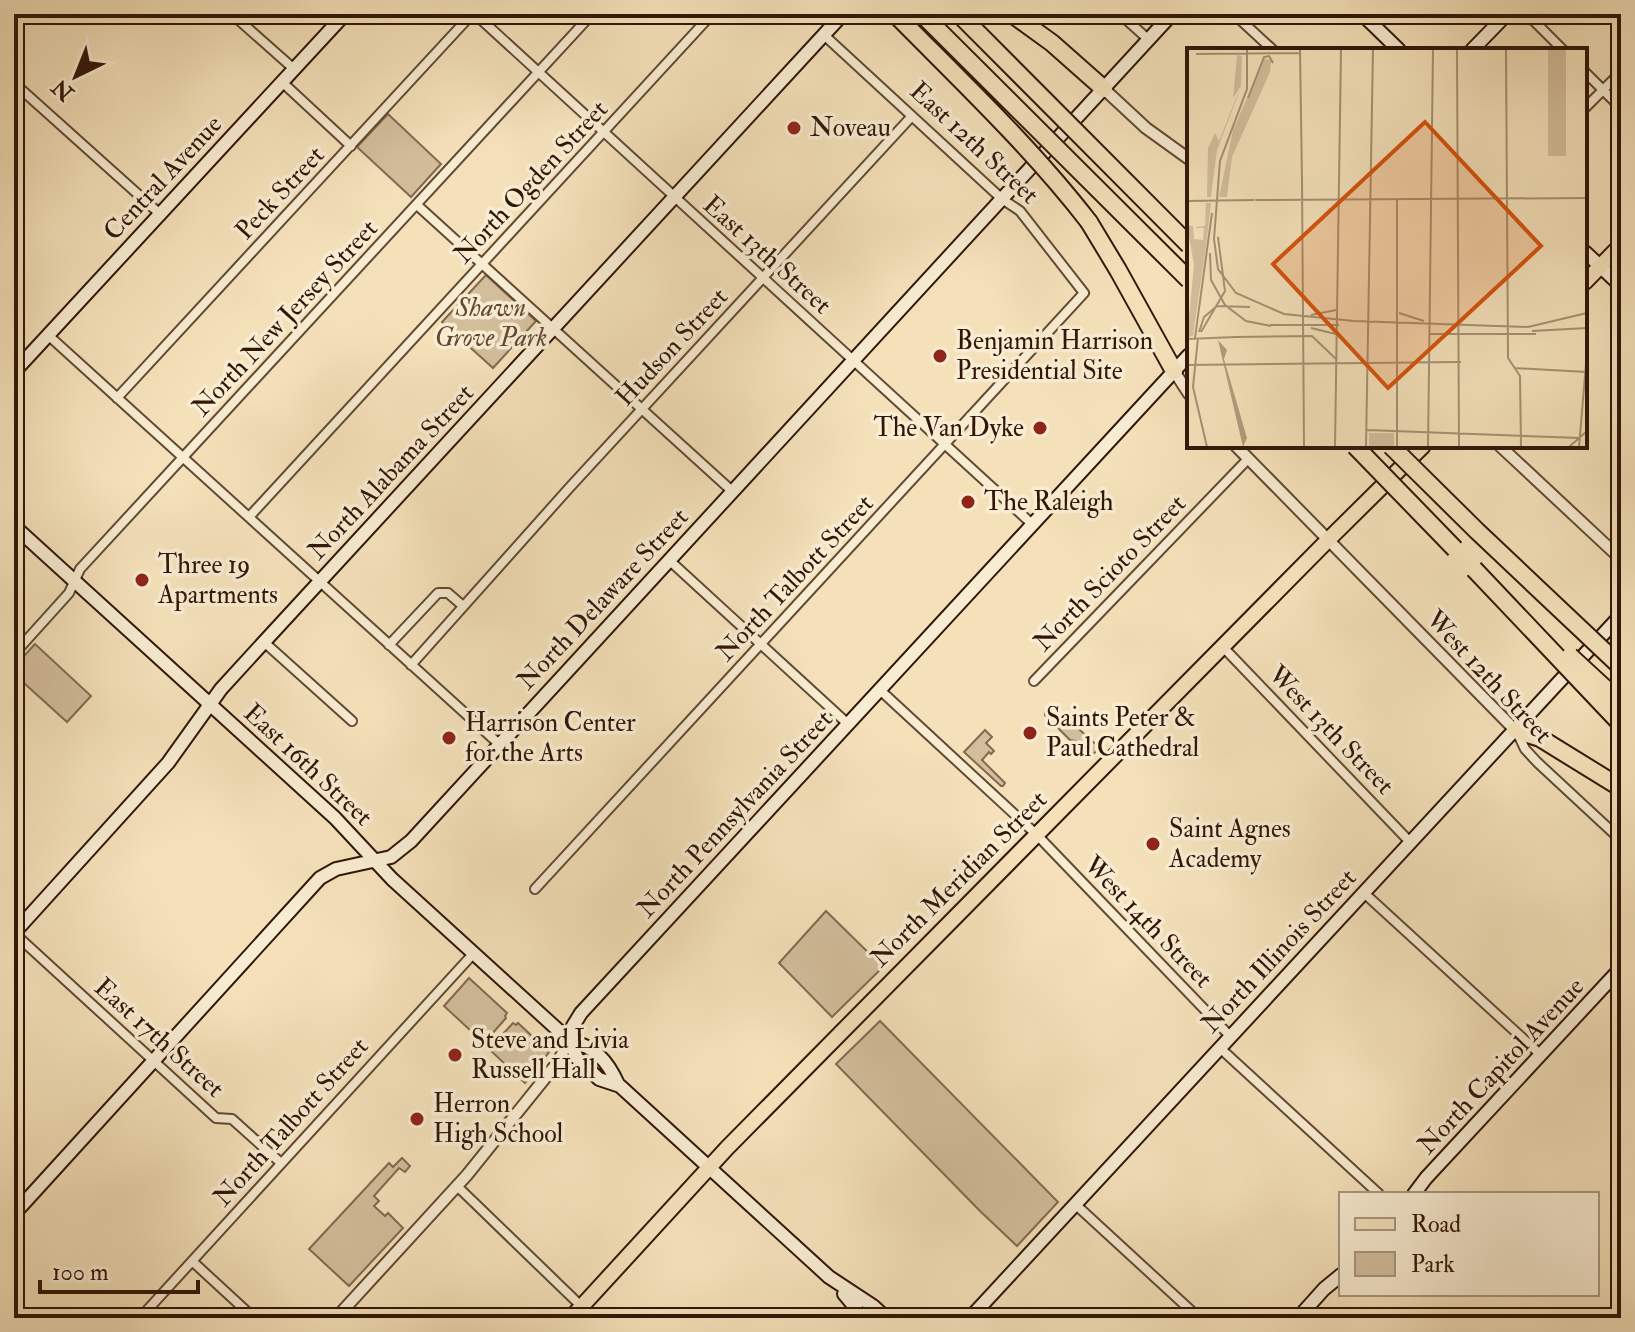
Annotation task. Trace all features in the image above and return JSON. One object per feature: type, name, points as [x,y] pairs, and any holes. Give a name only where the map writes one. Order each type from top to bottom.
[{"type":"highway","points":[[895,14],[1011,133],[1089,222],[1174,371]]},
{"type":"highway","points":[[922,14],[1187,278]]},
{"type":"highway","points":[[959,14],[1187,243]]},
{"type":"highway","points":[[1012,14],[1052,43],[1104,89]]},
{"type":"highway","points":[[1357,448],[1621,724]]},
{"type":"highway","points":[[1393,448],[1621,667]]},
{"type":"highway","points":[[1511,563],[1621,680]]},
{"type":"highway","points":[[1474,569],[1621,703]]},
{"type":"highway","points":[[1515,730],[1543,739],[1621,788]]},
{"type":"main road","name":"Central Avenue","points":[[14,372],[345,14]]},
{"type":"main road","name":"North Alabama Street","points":[[14,933],[168,763],[209,704],[264,642],[843,14]]},
{"type":"main road","name":"North Delaware Street","points":[[14,1214],[320,878],[336,869],[391,857],[402,850],[1172,14]]},
{"type":"main road","points":[[1362,14],[1397,48]]},
{"type":"main road","points":[[1474,48],[1507,14]]},
{"type":"main road","points":[[1587,280],[1621,245]]},
{"type":"main road","points":[[1587,254],[1621,286]]},
{"type":"main road","name":"North Pennsylvania Street","points":[[569,1040],[581,1013],[1187,357]]},
{"type":"main road","name":"North Meridian Street","points":[[571,1318],[709,1167],[1421,448]]},
{"type":"main road","name":"East 16th Street","points":[[14,526],[335,818],[392,879],[569,1040],[577,1058],[599,1079],[618,1084],[829,1277]]},
{"type":"main road","name":"North Illinois Street","points":[[970,1318],[1621,615]]},
{"type":"main road","name":"North Capitol Avenue","points":[[1416,1192],[1621,968]]},
{"type":"main road","points":[[829,1277],[864,1318]]},
{"type":"main road","points":[[829,1277],[886,1318]]},
{"type":"main road","points":[[1298,1318],[1339,1277]]},
{"type":"street","points":[[14,21],[20,14]]},
{"type":"street","points":[[232,14],[294,69]]},
{"type":"street","name":"East 13th Street","points":[[473,14],[1032,524]]},
{"type":"street","name":"Peck Street","points":[[117,398],[473,14]]},
{"type":"street","name":"North New Jersey Street","points":[[14,654],[69,593],[80,569],[592,14]]},
{"type":"street","name":"North Ogden Street","points":[[249,517],[712,14]]},
{"type":"street","points":[[1120,14],[1149,40]]},
{"type":"street","points":[[1234,14],[1271,48]]},
{"type":"street","points":[[1527,14],[1561,48]]},
{"type":"street","name":"East 12th Street","points":[[824,35],[1002,199],[1020,211],[1084,293]]},
{"type":"street","points":[[1587,106],[1621,72]]},
{"type":"street","points":[[1587,74],[1621,108]]},
{"type":"street","points":[[282,82],[351,146]]},
{"type":"street","points":[[14,83],[160,214]]},
{"type":"street","points":[[1104,89],[1139,122],[1187,158]]},
{"type":"street","name":"Hudson Street","points":[[411,665],[912,116]]},
{"type":"street","points":[[417,205],[732,491]]},
{"type":"street","name":"North Talbott Street","points":[[535,889],[1084,293]]},
{"type":"street","points":[[48,335],[499,744]]},
{"type":"street","points":[[1174,371],[1187,391]]},
{"type":"street","points":[[1238,448],[1328,540]]},
{"type":"street","points":[[1502,448],[1621,559]]},
{"type":"street","name":"North Scioto Street","points":[[1034,681],[1248,459]]},
{"type":"street","name":"West 12th Street","points":[[1328,540],[1515,730],[1525,749],[1537,762],[1621,840]]},
{"type":"street","points":[[669,560],[848,724]]},
{"type":"street","points":[[389,645],[438,593],[448,593],[463,606]]},
{"type":"street","points":[[264,642],[352,721]]},
{"type":"street","name":"West 13th Street","points":[[1223,647],[1410,842]]},
{"type":"street","name":"West 14th Street","points":[[880,690],[1037,835],[1230,1036]]},
{"type":"street","points":[[1363,892],[1541,1055]]},
{"type":"street","name":"East 17th Street","points":[[14,933],[216,1118],[232,1119],[281,1163]]},
{"type":"street","name":"North Talbott Street","points":[[140,1318],[473,954]]},
{"type":"street","name":"North Pennsylvania Street","points":[[336,1318],[457,1186],[558,1062],[569,1040]]},
{"type":"street","points":[[1220,1048],[1377,1192]]},
{"type":"street","points":[[457,1186],[581,1306]]},
{"type":"street","points":[[1075,1204],[1199,1318]]},
{"type":"street","points":[[192,1261],[254,1318]]},
{"type":"green space","points":[[388,114],[441,164],[411,197],[357,147]]},
{"type":"green space","name":"Shawn Grove Park","points":[[486,275],[536,321],[493,368],[442,322]]},
{"type":"green space","points":[[35,644],[91,696],[67,722],[14,674],[14,667]]},
{"type":"green space","points":[[1051,705],[1100,748],[1091,756],[1076,741],[1070,740],[1045,715]]},
{"type":"green space","points":[[985,730],[992,737],[986,743],[994,751],[982,760],[1005,783],[1003,786],[964,752]]},
{"type":"green space","points":[[826,911],[883,967],[832,1017],[779,963]]},
{"type":"green space","points":[[469,978],[507,1013],[484,1043],[444,1006]]},
{"type":"green space","points":[[880,1021],[1058,1202],[1017,1246],[836,1064]]},
{"type":"green space","points":[[513,1023],[518,1023],[549,1052],[525,1083],[489,1049]]},
{"type":"green space","points":[[402,1158],[410,1166],[405,1172],[399,1168],[374,1196],[379,1201],[374,1206],[385,1216],[388,1213],[403,1228],[349,1286],[309,1249],[389,1163],[393,1167]]},
{"type":"place","name":"Noveau","points":[[794,128]]},
{"type":"place","name":"Benjamin Harrison Presidential Site","points":[[940,356]]},
{"type":"place","name":"The Van Dyke","points":[[1040,428]]},
{"type":"place","name":"The Raleigh","points":[[968,502]]},
{"type":"place","name":"Three 19 Apartments","points":[[142,580]]},
{"type":"place","name":"Saints Peter & Paul Cathedral","points":[[1030,733]]},
{"type":"place","name":"Harrison Center for the Arts","points":[[449,738]]},
{"type":"place","name":"Saint Agnes Academy","points":[[1153,844]]},
{"type":"place","name":"Steve and Livia Russell Hall","points":[[455,1055]]},
{"type":"place","name":"Herron High School","points":[[417,1119]]}]
